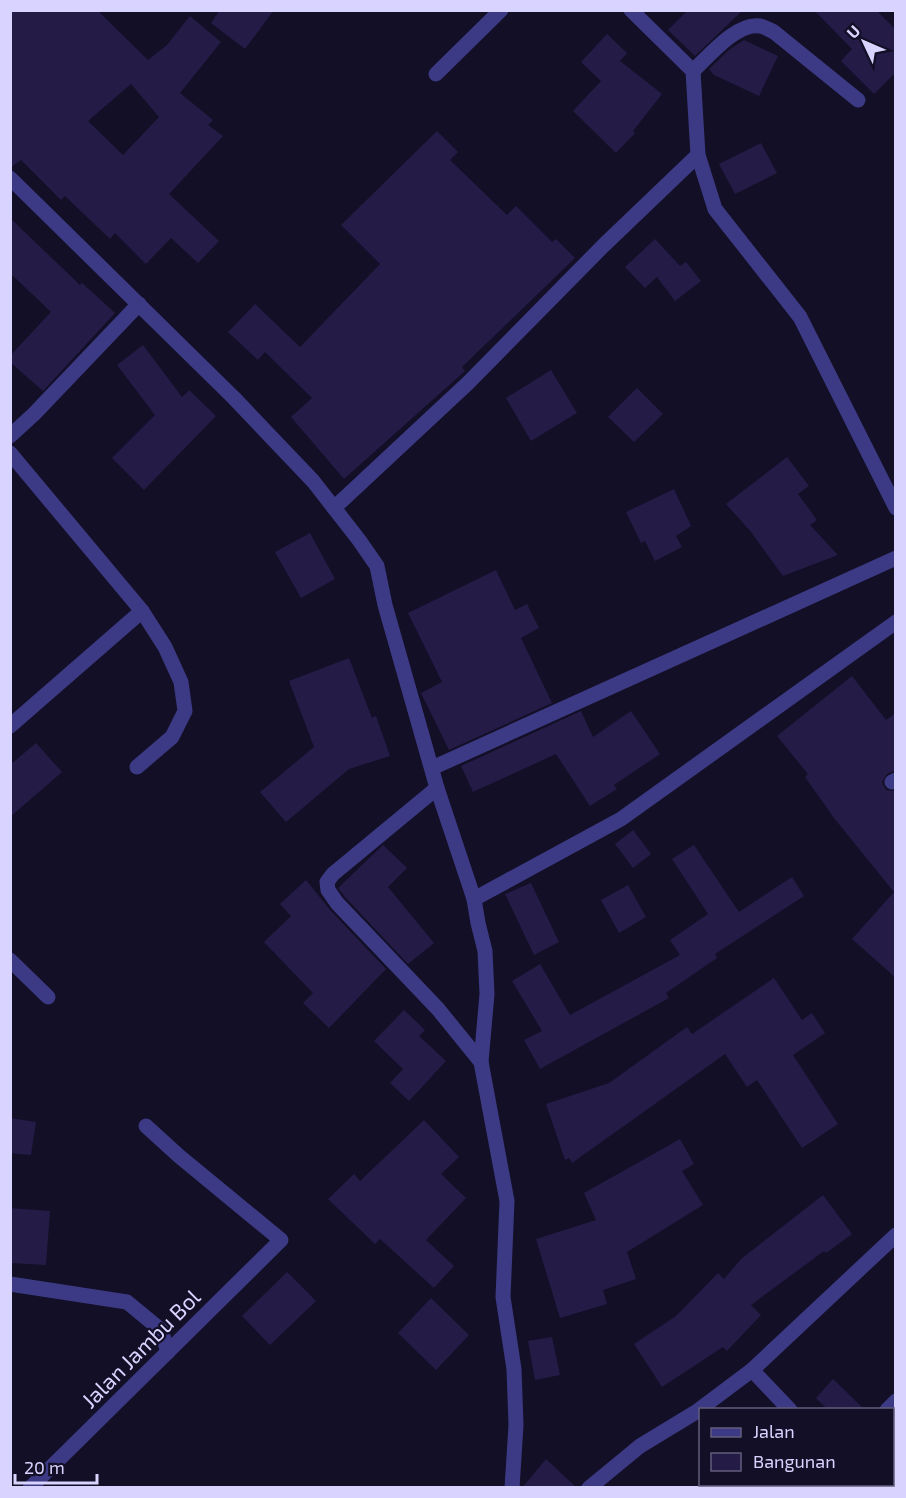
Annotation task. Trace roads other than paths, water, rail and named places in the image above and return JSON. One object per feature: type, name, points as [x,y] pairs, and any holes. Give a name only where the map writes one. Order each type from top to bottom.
[{"type":"street","points":[[436,75],[501,10]]},
{"type":"street","points":[[631,10],[693,71],[698,155],[715,210],[800,317],[896,508]]},
{"type":"street","points":[[693,71],[735,33],[752,26],[762,27],[774,32],[858,100]]},
{"type":"street","points":[[334,508],[468,383],[603,246],[698,155]]},
{"type":"street","points":[[10,178],[139,304],[305,473],[377,566],[385,605],[437,788],[474,899],[486,951],[487,994],[481,1062],[507,1201],[503,1297],[514,1369],[516,1425],[512,1488]]},
{"type":"street","points":[[10,436],[139,304]]},
{"type":"street","points":[[10,453],[142,611],[165,647],[181,682],[185,711],[172,737],[137,767]]},
{"type":"street","points":[[432,768],[896,558]]},
{"type":"street","points":[[10,726],[142,611]]},
{"type":"street","points":[[474,899],[621,819],[896,622]]},
{"type":"street","points":[[437,788],[333,874],[327,882],[328,890],[337,903],[438,1009],[481,1062]]},
{"type":"street","points":[[10,960],[48,997]]},
{"type":"street","name":"Jalan Jambu Bol","points":[[30,1488],[281,1240],[146,1126]]},
{"type":"street","points":[[701,1408],[752,1370],[896,1235]]},
{"type":"street","points":[[10,1284],[127,1302],[161,1330],[168,1352]]},
{"type":"street","points":[[752,1370],[788,1408]]},
{"type":"street","points":[[589,1488],[640,1446],[699,1410]]}]
